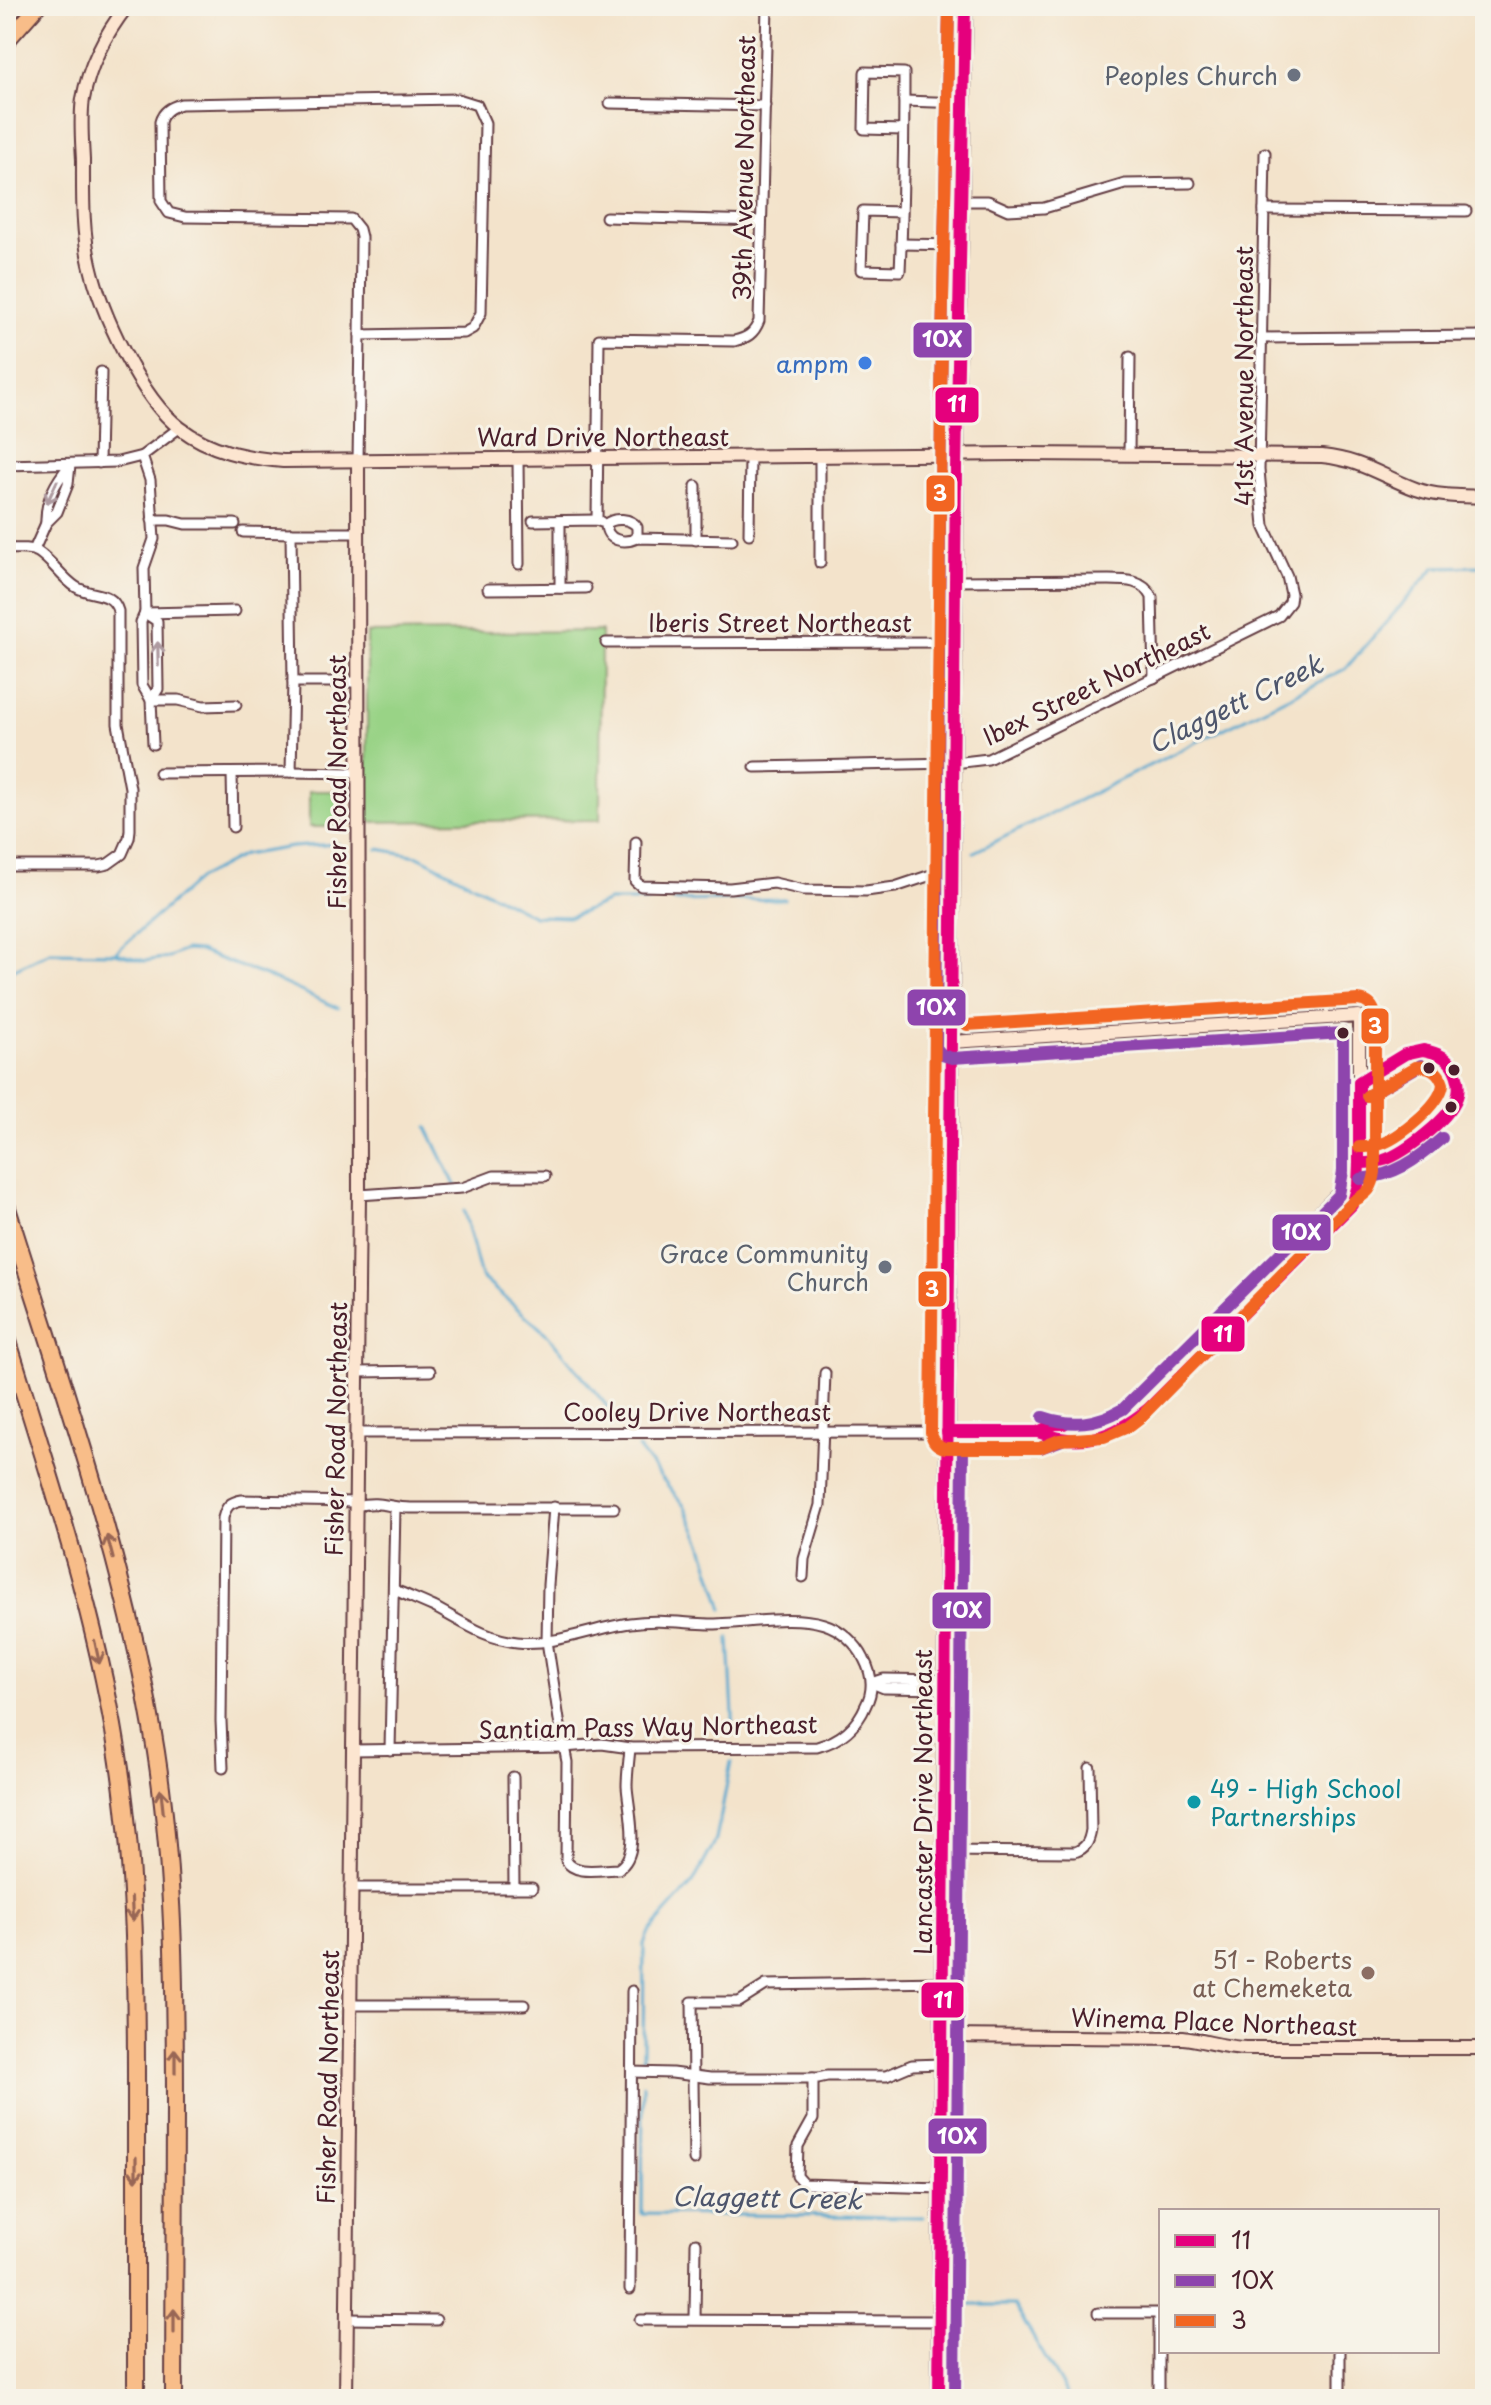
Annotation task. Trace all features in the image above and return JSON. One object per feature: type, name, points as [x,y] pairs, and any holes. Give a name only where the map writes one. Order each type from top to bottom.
[{"type":"highway","points":[[6,1205],[124,1596],[147,1701],[161,1789],[170,1877],[174,1992],[174,2399]]},
{"type":"highway","points":[[6,1335],[90,1621],[120,1768],[128,1838],[136,2035],[136,2399]]},
{"type":"highway","points":[[6,1368],[24,1425],[63,1522]]},
{"type":"main road","points":[[6,12],[11,6]]},
{"type":"main road","points":[[6,42],[38,6]]},
{"type":"main road","name":"Lancaster Drive Northeast","points":[[939,2399],[955,581],[965,6]]},
{"type":"street","name":"Ward Drive Northeast","points":[[127,6],[104,40],[91,68],[83,100],[83,221],[90,263],[97,290],[119,341],[150,397],[179,428],[226,452],[283,461],[957,455],[1339,457],[1435,494],[1485,497]]},
{"type":"street","name":"39th Avenue Northeast","points":[[596,458],[599,339],[734,341],[746,338],[755,331],[759,321],[767,6]]},
{"type":"street","points":[[902,212],[863,211],[861,270],[900,271],[902,212],[903,167],[904,73],[865,72],[864,129],[903,130]]},
{"type":"street","points":[[358,460],[361,237],[356,224],[342,217],[185,217],[169,213],[161,201],[160,122],[166,111],[181,104],[458,99],[477,105],[485,123],[482,303],[478,321],[473,328],[455,335],[360,335]]},
{"type":"street","points":[[904,101],[964,103]]},
{"type":"street","points":[[610,103],[765,106]]},
{"type":"street","name":"41st Avenue Northeast","points":[[1265,153],[1259,455],[1264,526],[1287,576],[1291,594]]},
{"type":"street","points":[[962,201],[988,201],[1008,210],[1032,210],[1125,184],[1190,183]]},
{"type":"street","points":[[1264,210],[1466,211]]},
{"type":"street","points":[[606,217],[761,221]]},
{"type":"street","points":[[901,244],[960,245]]},
{"type":"street","points":[[1262,338],[1485,336]]},
{"type":"street","points":[[1129,455],[1130,357]]},
{"type":"street","points":[[99,463],[101,372]]},
{"type":"street","points":[[6,465],[118,462],[142,456],[179,428]]},
{"type":"street","points":[[142,456],[150,480],[154,539],[143,577],[145,613],[141,622],[142,685],[151,700],[153,744]]},
{"type":"street","points":[[820,456],[820,563]]},
{"type":"street","points":[[749,534],[750,457]]},
{"type":"street","points":[[596,458],[602,522],[613,538],[627,541],[637,538],[732,540]]},
{"type":"street","points":[[518,459],[519,564]]},
{"type":"street","name":"Fisher Road Northeast","points":[[346,2399],[359,1195],[358,460]]},
{"type":"street","points":[[34,550],[46,523],[45,506],[58,479],[70,465]]},
{"type":"street","points":[[696,486],[696,540]]},
{"type":"street","points":[[152,520],[185,524],[235,524]]},
{"type":"street","points":[[533,521],[630,521],[637,527],[637,538]]},
{"type":"street","points":[[560,521],[560,588]]},
{"type":"street","points":[[243,532],[358,533]]},
{"type":"street","points":[[291,533],[291,772]]},
{"type":"street","points":[[6,549],[34,550],[75,586],[85,592],[110,597],[115,603],[118,611],[118,724],[130,788],[129,838],[122,854],[108,864],[6,866]]},
{"type":"street","points":[[955,581],[1132,580],[1148,590],[1152,597],[1154,678]]},
{"type":"street","points":[[488,589],[586,588]]},
{"type":"street","name":"Ibex Street Northeast","points":[[755,767],[954,763],[988,759],[1279,616],[1290,602],[1291,594]]},
{"type":"street","points":[[145,613],[235,611]]},
{"type":"street","points":[[145,613],[157,621],[158,689],[151,700]]},
{"type":"street","name":"Iberis Street Northeast","points":[[606,643],[955,642]]},
{"type":"street","points":[[293,682],[358,682]]},
{"type":"street","points":[[151,700],[178,700],[203,706],[236,705]]},
{"type":"street","points":[[159,773],[358,773]]},
{"type":"street","points":[[232,773],[233,827]]},
{"type":"street","points":[[636,842],[635,881],[641,886],[730,888],[774,883],[804,890],[866,891],[895,887],[934,874],[952,874]]},
{"type":"street","name":"Cooley Drive Northeast","points":[[357,1433],[1038,1432],[1055,1439],[1100,1438],[1133,1422],[1357,1197],[1359,1016],[951,1042]]},
{"type":"street","points":[[359,1195],[462,1188],[494,1176],[545,1176]]},
{"type":"street","points":[[357,1372],[430,1371]]},
{"type":"street","points":[[803,1577],[804,1559],[820,1505],[825,1373]]},
{"type":"street","points":[[223,1768],[223,1518],[225,1510],[234,1501],[383,1503],[395,1508],[614,1508]]},
{"type":"street","points":[[554,1507],[547,1641],[568,1767],[566,1860],[574,1870],[618,1869],[626,1861],[632,1828],[627,1783],[630,1748]]},
{"type":"street","points":[[390,1750],[395,1508]]},
{"type":"street","points":[[395,1590],[435,1608],[462,1625],[519,1643],[547,1641],[649,1621],[711,1624],[811,1621],[834,1628],[853,1643],[867,1663],[872,1683],[884,1688],[945,1685]]},
{"type":"street","name":"Santiam Pass Way Northeast","points":[[352,1750],[602,1744],[630,1748],[817,1747],[837,1740],[858,1720],[869,1700],[872,1683]]},
{"type":"street","points":[[943,1851],[1082,1850],[1091,1830],[1090,1768]]},
{"type":"street","points":[[513,1777],[514,1888]]},
{"type":"street","points":[[350,1888],[532,1888]]},
{"type":"street","points":[[694,2160],[692,2002],[743,2001],[766,1985],[942,1982]]},
{"type":"street","points":[[630,2289],[632,1991]]},
{"type":"street","points":[[350,2005],[524,2005]]},
{"type":"street","name":"Winema Place Northeast","points":[[942,2036],[1183,2038],[1233,2048],[1485,2048]]},
{"type":"street","points":[[632,2072],[704,2078],[813,2078],[886,2076],[912,2065],[941,2064]]},
{"type":"street","points":[[813,2078],[813,2119],[798,2149],[797,2176],[804,2184],[941,2188]]},
{"type":"street","points":[[695,2319],[696,2243]]},
{"type":"street","points":[[1098,2313],[1159,2313]]},
{"type":"street","points":[[347,2319],[436,2320]]},
{"type":"street","points":[[640,2320],[940,2321]]},
{"type":"street","points":[[1159,2399],[1160,2353]]},
{"type":"street","points":[[1340,2353],[1340,2399]]},
{"type":"green space","points":[[601,631],[600,820],[367,822],[367,633]]},
{"type":"green space","points":[[309,791],[343,791],[343,827],[309,827]]},
{"type":"waterway","name":"Claggett Creek","points":[[974,852],[1345,669],[1435,567],[1485,566]]},
{"type":"waterway","name":"Claggett Creek","points":[[116,952],[198,879],[243,855],[338,844]]},
{"type":"waterway","name":"Claggett Creek","points":[[378,849],[418,856],[534,916],[571,917],[609,901],[650,901]]},
{"type":"waterway","name":"Claggett Creek","points":[[673,901],[784,899]]},
{"type":"waterway","name":"Claggett Creek","points":[[6,973],[50,952],[115,953],[145,961],[169,957],[185,950],[199,951],[338,1008]]},
{"type":"waterway","name":"Claggett Creek","points":[[427,1127],[456,1187]]},
{"type":"waterway","name":"Claggett Creek","points":[[464,1211],[481,1277],[548,1335],[611,1411]]},
{"type":"waterway","name":"Claggett Creek","points":[[638,1448],[685,1507],[702,1543],[723,1609]]},
{"type":"waterway","name":"Claggett Creek","points":[[729,1638],[734,1734]]},
{"type":"waterway","name":"Claggett Creek","points":[[643,2058],[644,1944],[649,1932],[693,1883],[716,1840],[731,1762]]},
{"type":"waterway","name":"Claggett Creek","points":[[643,2085],[642,2214],[923,2217]]},
{"type":"waterway","name":"Claggett Creek","points":[[964,2305],[1014,2305],[1070,2399]]},
{"type":"transit line","name":"10X","points":[[949,6],[941,396],[936,1048],[942,1055],[952,1058],[1343,1033],[1343,1171],[1339,1195],[1123,1409],[1104,1418],[1084,1422],[1064,1422],[1043,1417]]},
{"type":"transit line","name":"3","points":[[949,6],[941,396],[931,1432],[934,1440],[945,1448],[1040,1448],[1059,1440],[1104,1437],[1128,1427],[1354,1201],[1366,1193],[1373,1182],[1375,1016],[1372,1007],[1365,1002],[1358,1000],[967,1025]]},
{"type":"transit line","name":"11","points":[[939,2399],[956,469],[965,6]]},
{"type":"transit line","name":"11","points":[[1423,1050],[1441,1056],[1454,1069],[1459,1087],[1455,1103],[1438,1123],[1404,1150],[1381,1161],[1359,1163],[1359,1082],[1405,1054],[1423,1050]]},
{"type":"transit line","name":"10X","points":[[1367,1096],[1421,1065]]},
{"type":"transit line","name":"3","points":[[1359,1147],[1378,1145],[1407,1129],[1435,1102],[1443,1084],[1433,1070],[1416,1067],[1367,1096]]},
{"type":"transit line","name":"10X","points":[[1360,1179],[1404,1166],[1442,1138]]},
{"type":"transit line","name":"11","points":[[1038,1432],[1069,1439],[1096,1437],[1122,1427],[1148,1409],[1352,1205],[1358,1185],[1359,1163]]},
{"type":"transit line","name":"11","points":[[947,1432],[1038,1432],[1055,1424],[1064,1424]]},
{"type":"transit line","name":"10X","points":[[955,2399],[963,1448],[1040,1448],[1062,1440]]},
{"type":"place","name":"Peoples Church","points":[[1294,75]]},
{"type":"place","name":"ampm","points":[[865,363]]},
{"type":"place","name":"Grace Community Church","points":[[885,1267]]},
{"type":"place","name":"49 - High School Partnerships","points":[[1194,1802]]},
{"type":"place","name":"51 - Roberts at Chemeketa","points":[[1368,1973]]}]
